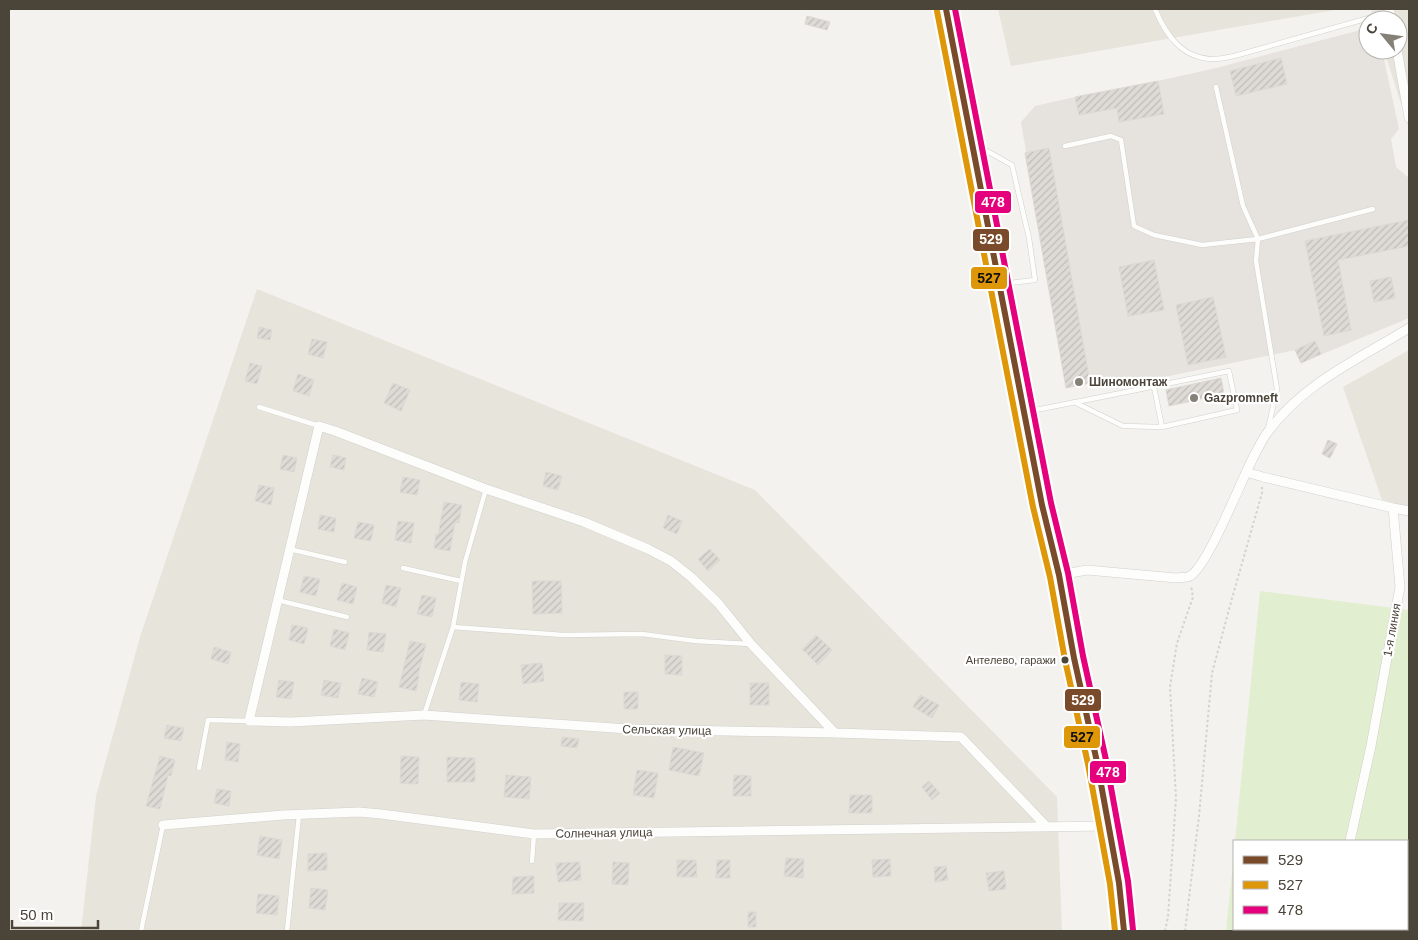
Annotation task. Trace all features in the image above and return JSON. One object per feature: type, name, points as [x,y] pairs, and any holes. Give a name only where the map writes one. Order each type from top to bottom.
[{"type":"main road","points":[[946,9],[1042,505],[1059,575],[1074,658],[1097,762],[1119,883],[1124,931]]},
{"type":"street","points":[[1399,60],[1409,118]]},
{"type":"street","points":[[1059,575],[1087,570],[1176,578],[1190,576],[1200,567],[1208,554],[1246,472],[1267,433],[1294,402],[1326,377],[1409,328]]},
{"type":"street","points":[[249,721],[318,426],[486,489],[584,522],[648,549],[671,561],[718,603],[751,644],[835,733]]},
{"type":"street","points":[[1246,472],[1409,511]]},
{"type":"street","name":"1-я линия","points":[[1350,840],[1371,746],[1400,587],[1393,508]]},
{"type":"street","name":"Сельская улица","points":[[249,721],[291,722],[424,715],[628,729],[961,737],[1048,827]]},
{"type":"street","name":"Солнечная улица","points":[[163,825],[359,812],[534,834],[1109,826]]},
{"type":"lane","points":[[1155,9],[1172,40],[1178,46],[1200,57],[1214,59],[1238,55],[1358,23]]},
{"type":"lane","points":[[1216,87],[1243,206],[1258,239],[1256,261],[1278,390],[1267,433]]},
{"type":"lane","points":[[1065,146],[1111,136],[1121,140],[1134,226],[1154,235],[1202,245],[1258,239],[1373,209]]},
{"type":"lane","points":[[972,143],[1012,165],[1029,238],[1035,280],[1000,284]]},
{"type":"lane","points":[[1024,412],[1074,402],[1154,387],[1229,371],[1237,410],[1162,426],[1123,426],[1074,402]]},
{"type":"lane","points":[[1154,387],[1162,426]]},
{"type":"lane","points":[[259,407],[318,426]]},
{"type":"lane","points":[[424,715],[453,627],[465,562],[486,489]]},
{"type":"lane","points":[[290,549],[345,562]]},
{"type":"lane","points":[[403,568],[461,581]]},
{"type":"lane","points":[[277,600],[347,617]]},
{"type":"lane","points":[[453,627],[563,635],[642,634],[696,641],[751,644]]},
{"type":"lane","points":[[199,768],[208,720],[249,721]]},
{"type":"lane","points":[[287,931],[299,815]]},
{"type":"lane","points":[[141,931],[163,825]]},
{"type":"lane","points":[[532,861],[534,834]]},
{"type":"path","points":[[1185,931],[1199,816],[1212,673],[1262,493],[1263,477]]},
{"type":"path","points":[[1165,931],[1168,918],[1176,798],[1170,688],[1177,643],[1193,597],[1190,576]]},
{"type":"shaded area","points":[[998,9],[1340,9],[1011,66]]},
{"type":"shaded area","points":[[1409,9],[1409,129],[1387,60],[1408,60],[1408,10],[1371,10]]},
{"type":"shaded area","points":[[1358,31],[1358,60],[1384,60],[1399,129],[1391,139],[1396,167],[1409,178],[1409,318],[1301,363],[1295,350],[1111,388],[1108,379],[1066,388],[1021,122],[1035,106],[1216,68]]},
{"type":"shaded area","points":[[257,289],[755,490],[1057,797],[1062,931],[81,931],[96,796],[140,637]]},
{"type":"shaded area","points":[[1409,350],[1409,507],[1382,500],[1343,387]]},
{"type":"green space","points":[[1260,591],[1409,610],[1409,931],[1226,931],[1233,863],[1233,930],[1408,930],[1408,840],[1235,840]]},
{"type":"building","points":[[807,16],[830,22],[827,30],[805,24]]},
{"type":"building","points":[[1281,58],[1287,84],[1236,96],[1230,71]]},
{"type":"building","points":[[1158,81],[1164,114],[1119,122],[1117,108],[1079,115],[1075,97]]},
{"type":"building","points":[[1049,148],[1090,383],[1066,388],[1025,153]]},
{"type":"building","points":[[1409,220],[1409,246],[1338,260],[1351,330],[1324,336],[1305,241]]},
{"type":"building","points":[[1154,260],[1164,310],[1128,316],[1119,267]]},
{"type":"building","points":[[1391,277],[1395,298],[1374,302],[1370,281]]},
{"type":"building","points":[[1213,297],[1226,357],[1188,365],[1176,305]]},
{"type":"building","points":[[259,327],[272,330],[270,340],[257,338]]},
{"type":"building","points":[[312,339],[327,342],[323,358],[308,354]]},
{"type":"building","points":[[1315,341],[1321,354],[1301,363],[1295,350]]},
{"type":"building","points":[[250,363],[262,366],[257,384],[245,381]]},
{"type":"building","points":[[298,374],[314,380],[309,396],[293,391]]},
{"type":"building","points":[[1221,378],[1224,394],[1169,406],[1166,390]]},
{"type":"building","points":[[393,383],[410,390],[401,411],[384,403]]},
{"type":"building","points":[[1328,440],[1337,444],[1330,458],[1322,454]]},
{"type":"building","points":[[283,455],[297,458],[294,472],[280,469]]},
{"type":"building","points":[[333,455],[346,458],[344,470],[330,467]]},
{"type":"building","points":[[546,472],[562,476],[558,490],[543,486]]},
{"type":"building","points":[[403,477],[420,480],[417,495],[400,492]]},
{"type":"building","points":[[259,485],[274,488],[271,505],[255,501]]},
{"type":"building","points":[[444,502],[462,505],[459,523],[455,522],[450,551],[434,548]]},
{"type":"building","points":[[320,515],[336,518],[334,532],[318,529]]},
{"type":"building","points":[[668,515],[682,521],[677,534],[663,528]]},
{"type":"building","points":[[398,521],[414,523],[411,543],[395,540]]},
{"type":"building","points":[[358,522],[374,525],[371,541],[354,538]]},
{"type":"building","points":[[710,549],[720,560],[708,571],[698,559]]},
{"type":"building","points":[[304,576],[320,579],[316,596],[300,592]]},
{"type":"building","points":[[532,581],[561,581],[562,613],[533,614]]},
{"type":"building","points":[[342,583],[357,587],[353,604],[337,600]]},
{"type":"building","points":[[386,585],[401,588],[396,607],[382,603]]},
{"type":"building","points":[[422,595],[436,598],[432,617],[417,614]]},
{"type":"building","points":[[292,625],[308,628],[304,644],[289,640]]},
{"type":"building","points":[[334,629],[349,633],[345,650],[330,646]]},
{"type":"building","points":[[369,632],[386,634],[383,652],[367,650]]},
{"type":"building","points":[[816,635],[832,650],[818,665],[802,649]]},
{"type":"building","points":[[410,641],[426,644],[416,691],[399,687]]},
{"type":"building","points":[[214,647],[231,652],[228,664],[211,659]]},
{"type":"building","points":[[665,655],[682,656],[682,675],[665,674]]},
{"type":"building","points":[[542,663],[544,681],[523,684],[521,665]]},
{"type":"building","points":[[362,678],[378,682],[374,697],[358,694]]},
{"type":"building","points":[[279,680],[294,682],[291,699],[276,697]]},
{"type":"building","points":[[324,680],[341,683],[338,698],[321,695]]},
{"type":"building","points":[[461,682],[479,684],[477,702],[459,700]]},
{"type":"building","points":[[750,683],[769,683],[769,705],[750,705]]},
{"type":"building","points":[[624,692],[638,692],[638,709],[624,709]]},
{"type":"building","points":[[920,695],[939,705],[932,718],[913,707]]},
{"type":"building","points":[[167,725],[184,728],[181,741],[164,738]]},
{"type":"building","points":[[562,737],[579,739],[577,748],[561,746]]},
{"type":"building","points":[[227,742],[240,744],[238,762],[225,760]]},
{"type":"building","points":[[673,747],[704,753],[699,776],[669,770]]},
{"type":"building","points":[[160,756],[175,760],[171,776],[168,775],[160,809],[146,806]]},
{"type":"building","points":[[401,756],[419,757],[418,784],[400,783]]},
{"type":"building","points":[[447,757],[475,758],[475,782],[447,782]]},
{"type":"building","points":[[637,770],[658,773],[654,798],[633,795]]},
{"type":"building","points":[[506,775],[531,777],[529,799],[504,797]]},
{"type":"building","points":[[734,775],[751,776],[751,796],[733,796]]},
{"type":"building","points":[[929,781],[940,793],[932,800],[922,787]]},
{"type":"building","points":[[217,789],[231,791],[229,806],[214,803]]},
{"type":"building","points":[[850,795],[872,795],[872,813],[849,813]]},
{"type":"building","points":[[260,836],[282,840],[279,859],[257,855]]},
{"type":"building","points":[[327,853],[327,870],[308,871],[308,854]]},
{"type":"building","points":[[786,858],[804,859],[803,878],[784,876]]},
{"type":"building","points":[[890,859],[891,876],[873,877],[872,860]]},
{"type":"building","points":[[677,860],[696,860],[697,877],[677,877]]},
{"type":"building","points":[[717,860],[730,860],[730,878],[716,878]]},
{"type":"building","points":[[580,862],[581,880],[558,882],[556,863]]},
{"type":"building","points":[[613,862],[629,863],[628,885],[612,884]]},
{"type":"building","points":[[946,866],[948,880],[935,882],[934,867]]},
{"type":"building","points":[[1004,871],[1006,889],[989,891],[986,873]]},
{"type":"building","points":[[534,876],[534,893],[512,894],[513,877]]},
{"type":"building","points":[[311,888],[328,890],[325,910],[309,908]]},
{"type":"building","points":[[258,894],[279,896],[277,915],[256,913]]},
{"type":"building","points":[[559,903],[584,903],[583,921],[558,920]]},
{"type":"building","points":[[748,912],[756,912],[756,927],[748,927]]},
{"type":"transit line","name":"529","points":[[946,9],[1042,505],[1059,575],[1074,658],[1097,762],[1119,883],[1124,931]]},
{"type":"transit line","name":"478","points":[[955,9],[1051,503],[1068,573],[1083,656],[1106,760],[1128,881],[1133,930]]},
{"type":"transit line","name":"527","points":[[937,11],[1033,507],[1050,577],[1065,660],[1088,764],[1110,884],[1115,931]]},
{"type":"place","name":"Шиномонтаж","points":[[1079,382]]},
{"type":"place","name":"Gazpromneft","points":[[1194,398]]},
{"type":"place","name":"Антелево, гаражи","points":[[1065,660]]}]
